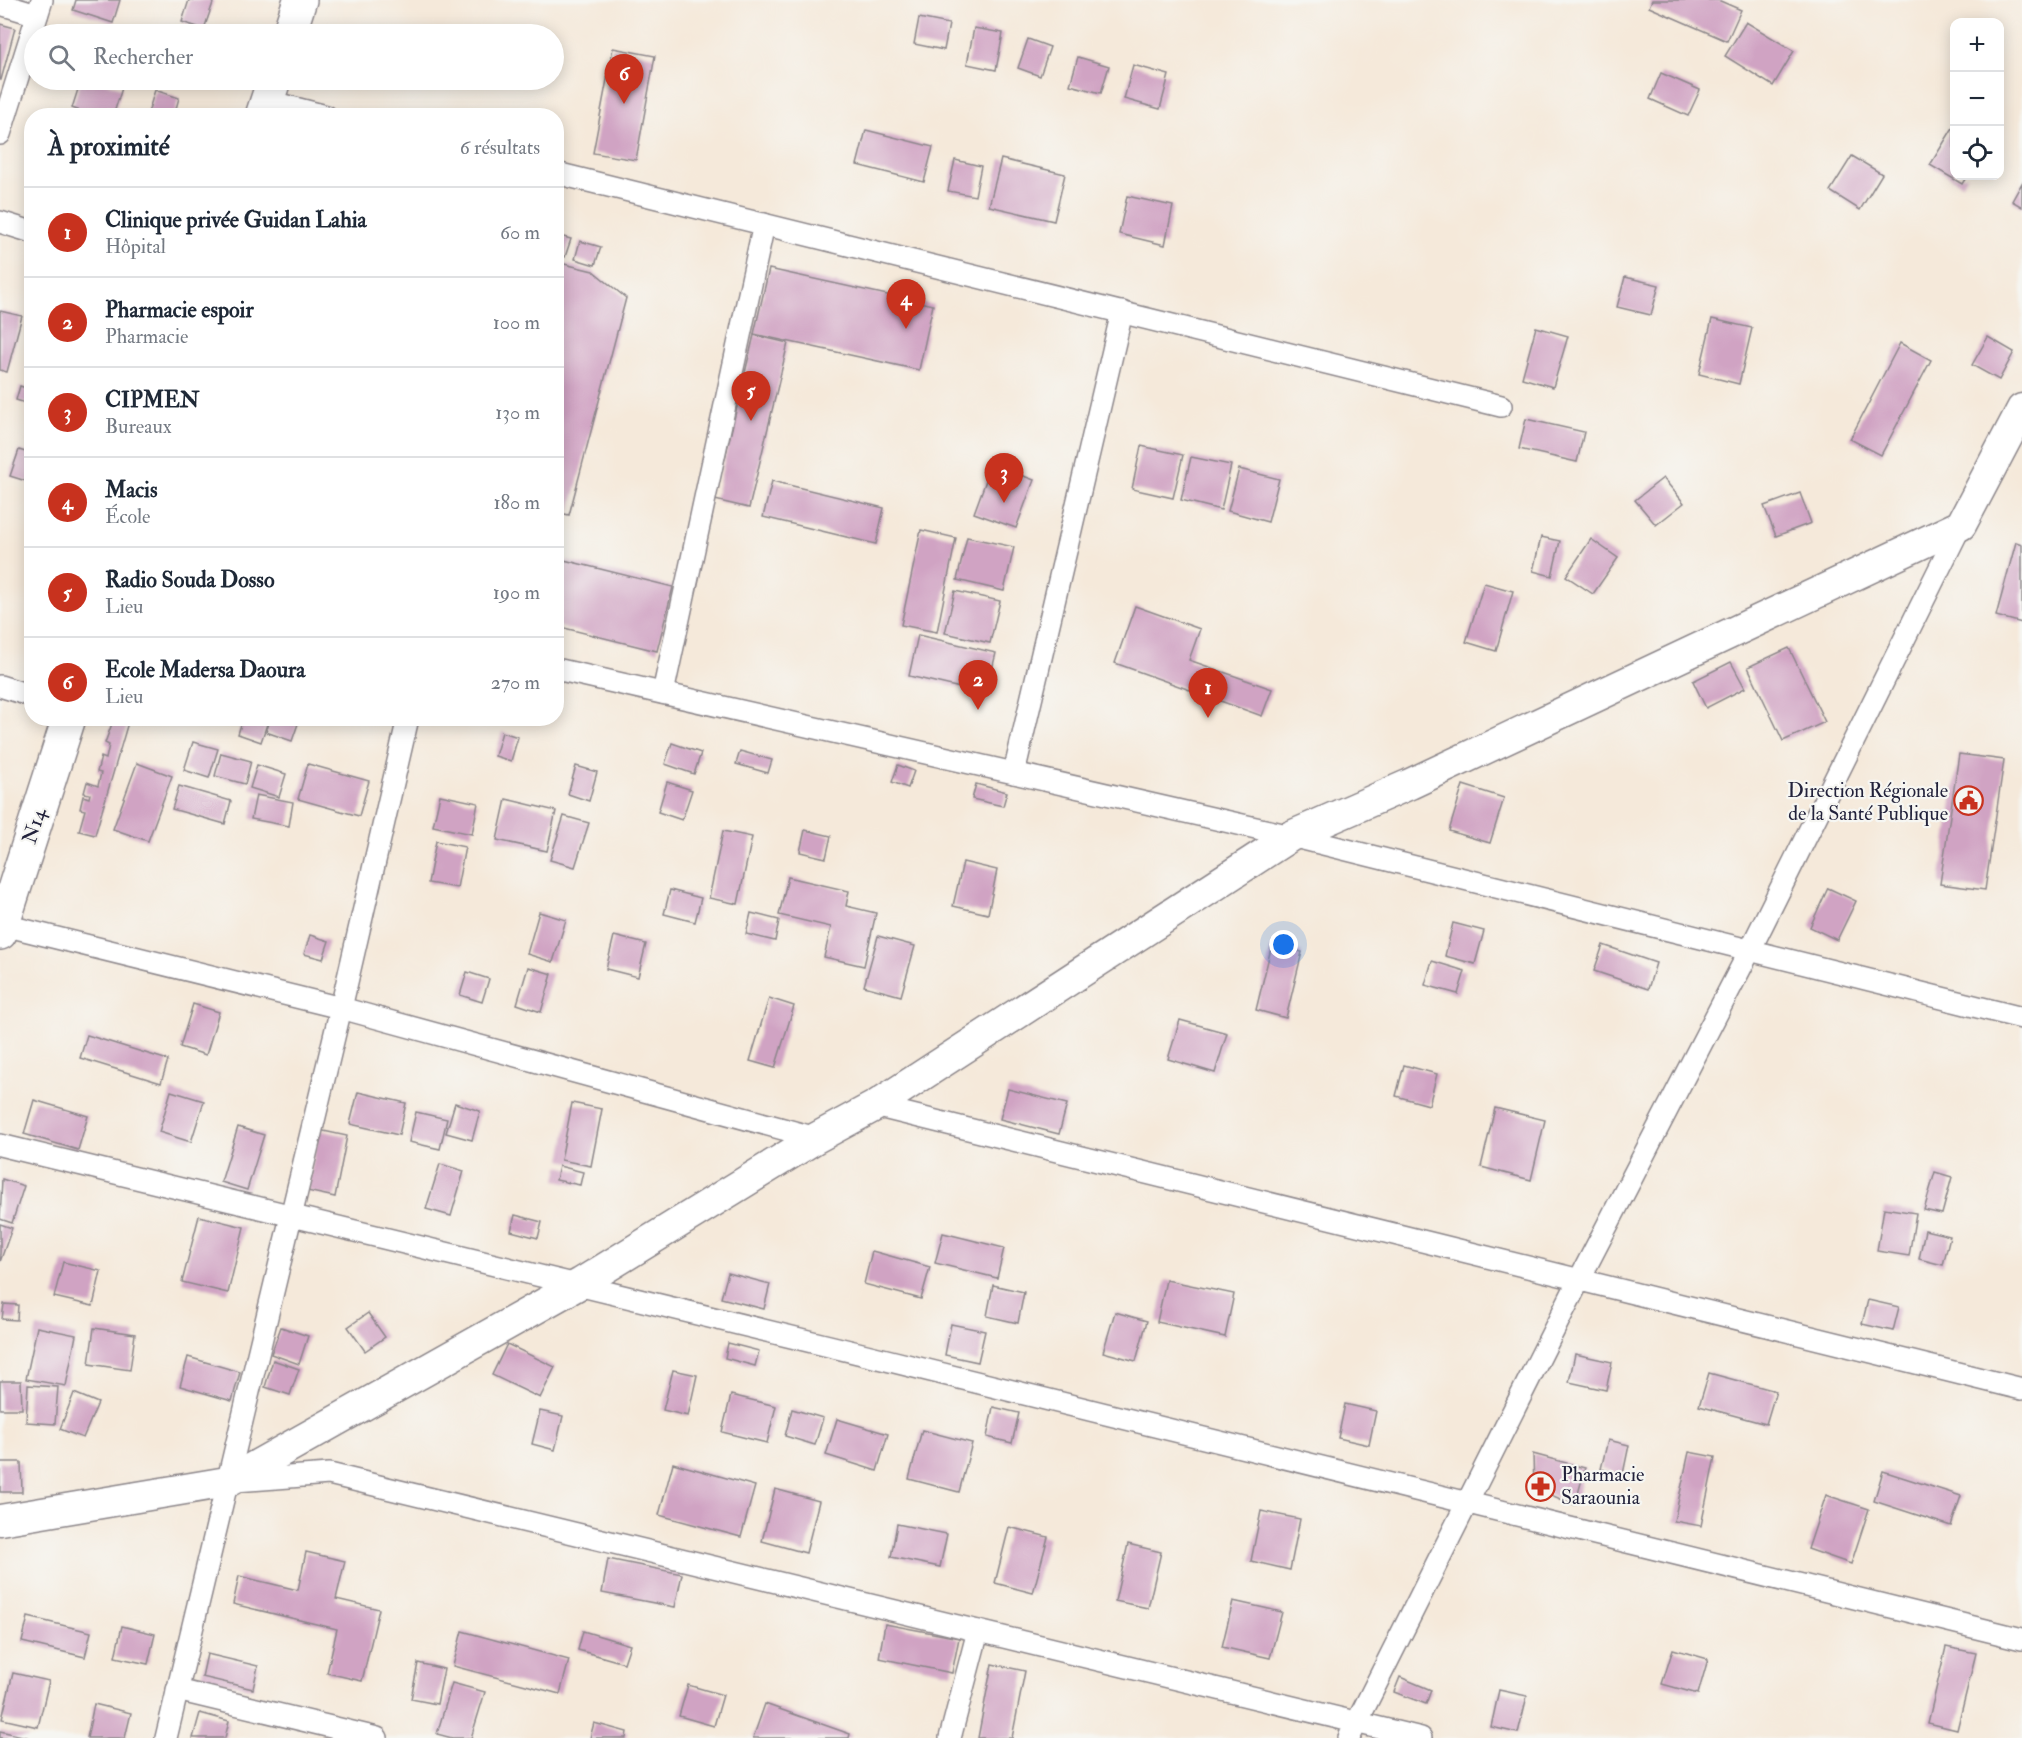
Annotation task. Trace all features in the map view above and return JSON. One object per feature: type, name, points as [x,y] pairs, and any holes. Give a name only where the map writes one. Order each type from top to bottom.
[{"type":"main road","points":[[292,24],[300,0]]},
{"type":"main road","name":"N14","points":[[1,927],[66,726]]},
{"type":"street","points":[[0,4],[39,8],[34,24]]},
{"type":"street","points":[[0,134],[24,56]]},
{"type":"street","points":[[268,99],[299,108]]},
{"type":"street","points":[[564,175],[1501,406]]},
{"type":"street","points":[[0,222],[24,230]]},
{"type":"street","points":[[663,693],[764,224]]},
{"type":"street","points":[[1014,773],[1122,312]]},
{"type":"street","points":[[1353,1730],[1579,1280],[1750,950],[1961,525],[2015,436],[2022,409]]},
{"type":"street","points":[[226,1482],[581,1283],[816,1138],[875,1106],[1291,836],[1410,784],[1961,525]]},
{"type":"street","points":[[564,671],[1291,836],[2022,1018]]},
{"type":"street","points":[[0,686],[24,694]]},
{"type":"street","points":[[166,1738],[406,726]]},
{"type":"street","points":[[1,927],[341,1008],[816,1138]]},
{"type":"street","points":[[875,1106],[2022,1389]]},
{"type":"street","points":[[0,1145],[581,1283],[1468,1504],[2022,1639]]},
{"type":"street","points":[[0,1520],[226,1482],[329,1474],[978,1631],[1353,1730],[1421,1738]]},
{"type":"street","points":[[950,1738],[978,1631]]},
{"type":"street","points":[[177,1690],[377,1738]]},
{"type":"building","points":[[76,0],[120,0],[113,23],[73,10]]},
{"type":"building","points":[[189,0],[214,0],[206,24],[182,22]]},
{"type":"building","points":[[1652,0],[1718,0],[1741,10],[1727,41],[1649,7]]},
{"type":"building","points":[[919,18],[949,24],[944,50],[914,44]]},
{"type":"building","points":[[1746,22],[1794,51],[1773,86],[1725,56]]},
{"type":"building","points":[[0,24],[15,28],[1,80],[0,80]]},
{"type":"building","points":[[974,28],[1003,33],[996,70],[967,64]]},
{"type":"building","points":[[1028,39],[1050,47],[1040,76],[1018,68]]},
{"type":"building","points":[[613,48],[655,56],[636,160],[593,153]]},
{"type":"building","points":[[1078,57],[1109,66],[1101,93],[1070,85]]},
{"type":"building","points":[[1133,65],[1169,75],[1160,109],[1124,99]]},
{"type":"building","points":[[1661,73],[1700,90],[1688,116],[1650,99]]},
{"type":"building","points":[[78,90],[121,90],[116,108],[72,108]]},
{"type":"building","points":[[155,90],[179,98],[176,108],[149,108]]},
{"type":"building","points":[[866,130],[933,147],[924,182],[857,165]]},
{"type":"building","points":[[1950,132],[1950,177],[1930,165]]},
{"type":"building","points":[[1852,156],[1882,174],[1860,210],[1830,191]]},
{"type":"building","points":[[1001,159],[1065,174],[1054,221],[989,206]]},
{"type":"building","points":[[955,160],[981,166],[975,196],[948,191]]},
{"type":"building","points":[[2022,183],[2022,207],[2012,201]]},
{"type":"building","points":[[1127,196],[1173,206],[1165,245],[1119,234]]},
{"type":"building","points":[[564,237],[571,239],[564,257]]},
{"type":"building","points":[[580,241],[601,247],[595,265],[575,259]]},
{"type":"building","points":[[564,264],[593,271],[626,298],[569,515],[564,514]]},
{"type":"building","points":[[769,269],[933,305],[919,370],[754,334]]},
{"type":"building","points":[[1625,277],[1659,285],[1651,315],[1617,307]]},
{"type":"building","points":[[0,311],[22,316],[7,372],[0,370]]},
{"type":"building","points":[[1712,319],[1752,328],[1739,384],[1699,374]]},
{"type":"building","points":[[1536,327],[1568,336],[1553,387],[1522,378]]},
{"type":"building","points":[[754,335],[788,343],[749,508],[715,500]]},
{"type":"building","points":[[1988,337],[2014,352],[1999,380],[1972,365]]},
{"type":"building","points":[[1900,343],[1931,360],[1881,455],[1850,439]]},
{"type":"building","points":[[20,386],[24,387],[24,402],[16,400]]},
{"type":"building","points":[[1526,419],[1584,432],[1577,462],[1519,449]]},
{"type":"building","points":[[1141,446],[1183,455],[1173,498],[1132,489]]},
{"type":"building","points":[[19,450],[24,452],[24,480],[10,476]]},
{"type":"building","points":[[1191,457],[1231,465],[1221,510],[1181,500]]},
{"type":"building","points":[[992,464],[1034,480],[1016,528],[974,513]]},
{"type":"building","points":[[1239,469],[1279,479],[1268,522],[1228,511]]},
{"type":"building","points":[[1663,478],[1684,503],[1656,525],[1635,500]]},
{"type":"building","points":[[772,481],[884,508],[876,544],[763,517]]},
{"type":"building","points":[[1800,493],[1811,523],[1776,536],[1764,506]]},
{"type":"building","points":[[921,530],[956,538],[937,632],[901,625]]},
{"type":"building","points":[[967,537],[1014,547],[1004,591],[957,580]]},
{"type":"building","points":[[1541,537],[1560,541],[1552,576],[1533,571]]},
{"type":"building","points":[[1591,539],[1618,558],[1593,594],[1566,576]]},
{"type":"building","points":[[2016,542],[2022,544],[2022,623],[1996,616]]},
{"type":"building","points":[[564,560],[673,587],[657,651],[564,628]]},
{"type":"building","points":[[1484,583],[1513,591],[1496,651],[1466,642]]},
{"type":"building","points":[[955,591],[1000,601],[990,643],[945,633]]},
{"type":"building","points":[[1135,606],[1200,629],[1189,660],[1272,689],[1262,716],[1115,663]]},
{"type":"building","points":[[918,635],[996,653],[986,694],[909,676]]},
{"type":"building","points":[[1789,648],[1825,722],[1783,741],[1748,667]]},
{"type":"building","points":[[1731,662],[1745,688],[1706,708],[1693,681]]},
{"type":"building","points":[[111,726],[127,726],[95,835],[79,831],[85,810],[80,809],[83,796],[89,798],[90,794],[84,793],[87,782],[98,786],[101,773],[97,772],[101,757],[106,759],[109,745],[105,743]]},
{"type":"building","points":[[240,726],[266,726],[261,742],[238,734]]},
{"type":"building","points":[[268,726],[297,726],[292,741],[266,732]]},
{"type":"building","points":[[502,732],[518,737],[511,761],[495,756]]},
{"type":"building","points":[[193,742],[218,749],[209,778],[184,770]]},
{"type":"building","points":[[672,743],[701,753],[694,774],[665,764]]},
{"type":"building","points":[[740,751],[772,760],[768,773],[736,764]]},
{"type":"building","points":[[221,753],[251,761],[245,784],[215,776]]},
{"type":"building","points":[[1959,754],[2004,760],[1985,890],[1940,884]]},
{"type":"building","points":[[137,763],[172,776],[148,841],[113,829]]},
{"type":"building","points":[[308,764],[369,781],[359,816],[298,799]]},
{"type":"building","points":[[257,765],[286,774],[279,797],[250,788]]},
{"type":"building","points":[[898,765],[914,771],[908,788],[892,782]]},
{"type":"building","points":[[576,766],[597,772],[589,801],[568,794]]},
{"type":"building","points":[[667,782],[692,790],[682,820],[658,812]]},
{"type":"building","points":[[976,784],[1007,792],[1003,806],[972,799]]},
{"type":"building","points":[[1463,785],[1504,798],[1490,843],[1449,831]]},
{"type":"building","points":[[179,786],[231,801],[225,824],[172,809]]},
{"type":"building","points":[[256,795],[293,802],[289,826],[251,819]]},
{"type":"building","points":[[440,795],[478,803],[472,834],[433,826]]},
{"type":"building","points":[[506,799],[556,811],[547,851],[497,840]]},
{"type":"building","points":[[564,816],[589,823],[575,867],[550,860]]},
{"type":"building","points":[[805,830],[831,836],[826,858],[800,852]]},
{"type":"building","points":[[723,831],[752,837],[738,904],[709,898]]},
{"type":"building","points":[[436,841],[465,847],[457,888],[428,883]]},
{"type":"building","points":[[963,862],[997,870],[988,914],[953,906]]},
{"type":"building","points":[[788,877],[849,891],[846,906],[876,913],[864,966],[824,957],[831,927],[779,915]]},
{"type":"building","points":[[1828,888],[1856,901],[1837,940],[1810,927]]},
{"type":"building","points":[[670,890],[701,898],[695,922],[664,914]]},
{"type":"building","points":[[539,912],[566,920],[553,962],[527,954]]},
{"type":"building","points":[[751,913],[779,920],[775,941],[746,934]]},
{"type":"building","points":[[1453,923],[1484,931],[1475,964],[1445,956]]},
{"type":"building","points":[[310,935],[329,941],[323,959],[304,954]]},
{"type":"building","points":[[614,936],[646,944],[638,977],[606,969]]},
{"type":"building","points":[[878,936],[915,946],[901,996],[864,986]]},
{"type":"building","points":[[1272,944],[1302,952],[1286,1018],[1256,1010]]},
{"type":"building","points":[[1603,945],[1656,963],[1648,989],[1594,971]]},
{"type":"building","points":[[1432,961],[1465,971],[1458,994],[1425,985]]},
{"type":"building","points":[[528,967],[552,974],[541,1012],[517,1004]]},
{"type":"building","points":[[467,972],[489,979],[482,1002],[460,995]]},
{"type":"building","points":[[769,998],[794,1006],[775,1068],[750,1061]]},
{"type":"building","points":[[193,1004],[219,1012],[206,1055],[180,1047]]},
{"type":"building","points":[[1180,1020],[1227,1033],[1215,1073],[1168,1059]]},
{"type":"building","points":[[87,1035],[168,1060],[161,1083],[80,1058]]},
{"type":"building","points":[[1404,1065],[1437,1074],[1429,1105],[1396,1096]]},
{"type":"building","points":[[1008,1089],[1067,1104],[1059,1134],[1000,1119]]},
{"type":"building","points":[[171,1091],[204,1101],[191,1142],[159,1132]]},
{"type":"building","points":[[358,1092],[406,1103],[399,1135],[350,1124]]},
{"type":"building","points":[[34,1100],[88,1116],[78,1150],[24,1134]]},
{"type":"building","points":[[455,1103],[480,1111],[472,1140],[446,1133]]},
{"type":"building","points":[[572,1103],[602,1109],[591,1166],[561,1160]]},
{"type":"building","points":[[1495,1108],[1545,1120],[1531,1180],[1481,1167]]},
{"type":"building","points":[[416,1112],[447,1119],[440,1149],[409,1142]]},
{"type":"building","points":[[238,1127],[264,1135],[247,1190],[221,1182]]},
{"type":"building","points":[[319,1130],[347,1136],[335,1197],[307,1191]]},
{"type":"building","points":[[440,1164],[464,1171],[451,1216],[426,1209]]},
{"type":"building","points":[[559,1166],[583,1172],[580,1185],[556,1180]]},
{"type":"building","points":[[1935,1172],[1952,1177],[1942,1214],[1924,1210]]},
{"type":"building","points":[[2,1179],[24,1186],[12,1223],[0,1219]]},
{"type":"building","points":[[1884,1208],[1916,1213],[1909,1256],[1877,1251]]},
{"type":"building","points":[[515,1215],[542,1222],[538,1238],[511,1231]]},
{"type":"building","points":[[199,1216],[244,1227],[228,1293],[182,1282]]},
{"type":"building","points":[[0,1224],[12,1228],[0,1262]]},
{"type":"building","points":[[1925,1230],[1950,1236],[1943,1265],[1919,1259]]},
{"type":"building","points":[[943,1233],[1004,1248],[997,1278],[935,1263]]},
{"type":"building","points":[[872,1251],[930,1267],[921,1299],[864,1284]]},
{"type":"building","points":[[63,1262],[101,1271],[93,1306],[54,1297]]},
{"type":"building","points":[[728,1273],[770,1284],[764,1309],[721,1298]]},
{"type":"building","points":[[1166,1280],[1234,1294],[1225,1337],[1157,1322]]},
{"type":"building","points":[[993,1285],[1024,1292],[1018,1323],[987,1316]]},
{"type":"building","points":[[1868,1300],[1899,1307],[1893,1331],[1862,1324]]},
{"type":"building","points":[[4,1304],[18,1305],[17,1320],[2,1319]]},
{"type":"building","points":[[1115,1312],[1147,1321],[1136,1361],[1103,1352]]},
{"type":"building","points":[[368,1313],[385,1337],[365,1351],[348,1327]]},
{"type":"building","points":[[951,1324],[985,1331],[978,1362],[945,1355]]},
{"type":"building","points":[[37,1327],[76,1335],[66,1386],[26,1379]]},
{"type":"building","points":[[281,1327],[308,1336],[299,1364],[271,1354]]},
{"type":"building","points":[[94,1328],[135,1334],[130,1370],[89,1364]]},
{"type":"building","points":[[728,1343],[759,1351],[755,1366],[725,1358]]},
{"type":"building","points":[[507,1344],[555,1367],[540,1398],[492,1375]]},
{"type":"building","points":[[1575,1354],[1612,1362],[1606,1390],[1569,1382]]},
{"type":"building","points":[[188,1357],[240,1372],[232,1401],[180,1386]]},
{"type":"building","points":[[273,1360],[299,1369],[290,1395],[265,1387]]},
{"type":"building","points":[[673,1370],[697,1375],[688,1416],[663,1410]]},
{"type":"building","points":[[1709,1373],[1776,1391],[1766,1424],[1699,1406]]},
{"type":"building","points":[[0,1381],[21,1381],[22,1409],[0,1409]]},
{"type":"building","points":[[28,1385],[58,1387],[55,1424],[26,1422]]},
{"type":"building","points":[[74,1393],[98,1403],[83,1438],[60,1429]]},
{"type":"building","points":[[731,1395],[776,1406],[767,1443],[722,1432]]},
{"type":"building","points":[[1345,1404],[1376,1411],[1369,1445],[1338,1438]]},
{"type":"building","points":[[993,1407],[1019,1413],[1012,1443],[987,1437]]},
{"type":"building","points":[[792,1409],[823,1418],[815,1445],[785,1436]]},
{"type":"building","points":[[540,1411],[563,1416],[555,1450],[532,1444]]},
{"type":"building","points":[[837,1419],[888,1434],[877,1471],[826,1455]]},
{"type":"building","points":[[922,1430],[972,1443],[959,1492],[909,1479]]},
{"type":"building","points":[[1608,1440],[1629,1445],[1623,1474],[1601,1469]]},
{"type":"building","points":[[1689,1452],[1715,1457],[1701,1526],[1674,1521]]},
{"type":"building","points":[[1533,1454],[1585,1468],[1575,1505],[1534,1488]]},
{"type":"building","points":[[0,1462],[21,1462],[22,1492],[0,1492]]},
{"type":"building","points":[[673,1463],[755,1486],[741,1537],[659,1515]]},
{"type":"building","points":[[1883,1471],[1961,1496],[1951,1526],[1874,1501]]},
{"type":"building","points":[[775,1489],[819,1501],[806,1553],[762,1541]]},
{"type":"building","points":[[1826,1495],[1869,1509],[1851,1564],[1808,1549]]},
{"type":"building","points":[[1261,1511],[1300,1519],[1290,1570],[1251,1561]]},
{"type":"building","points":[[897,1524],[947,1534],[940,1567],[891,1557]]},
{"type":"building","points":[[1009,1527],[1048,1537],[1033,1593],[995,1583]]},
{"type":"building","points":[[1128,1544],[1161,1552],[1148,1608],[1115,1601]]},
{"type":"building","points":[[306,1552],[345,1561],[336,1599],[379,1609],[362,1681],[327,1673],[337,1629],[233,1604],[239,1576],[298,1590]]},
{"type":"building","points":[[608,1559],[682,1574],[675,1607],[602,1593]]},
{"type":"building","points":[[1233,1601],[1282,1612],[1270,1658],[1222,1647]]},
{"type":"building","points":[[28,1617],[91,1632],[85,1657],[22,1642]]},
{"type":"building","points":[[885,1624],[959,1638],[952,1673],[879,1658]]},
{"type":"building","points":[[122,1626],[155,1634],[148,1664],[115,1657]]},
{"type":"building","points":[[462,1631],[569,1660],[560,1694],[453,1666]]},
{"type":"building","points":[[583,1631],[630,1645],[624,1663],[578,1650]]},
{"type":"building","points":[[1946,1647],[1976,1653],[1957,1730],[1928,1723]]},
{"type":"building","points":[[1673,1649],[1708,1659],[1698,1694],[1662,1684]]},
{"type":"building","points":[[207,1654],[258,1666],[253,1689],[202,1677]]},
{"type":"building","points":[[418,1663],[444,1669],[437,1704],[411,1699]]},
{"type":"building","points":[[992,1664],[1025,1671],[1012,1738],[978,1738]]},
{"type":"building","points":[[13,1673],[49,1681],[38,1727],[2,1719]]},
{"type":"building","points":[[1400,1677],[1431,1690],[1426,1704],[1394,1692]]},
{"type":"building","points":[[452,1683],[485,1692],[471,1738],[452,1738],[437,1734]]},
{"type":"building","points":[[688,1685],[723,1695],[714,1726],[679,1716]]},
{"type":"building","points":[[1499,1690],[1527,1696],[1518,1733],[1491,1727]]},
{"type":"building","points":[[94,1704],[131,1713],[125,1738],[87,1738]]},
{"type":"building","points":[[765,1704],[850,1734],[849,1738],[753,1738]]},
{"type":"building","points":[[200,1713],[229,1721],[225,1738],[193,1738]]},
{"type":"building","points":[[594,1723],[627,1732],[626,1738],[590,1738]]},
{"type":"building","points":[[0,1731],[27,1737],[27,1738],[0,1738]]},
{"type":"place","name":"Ecole Madersa Daoura","points":[[624,104]]},
{"type":"place","name":"Macis","points":[[906,329]]},
{"type":"place","name":"Radio Souda Dosso","points":[[751,421]]},
{"type":"place","name":"CIPMEN","points":[[1004,503]]},
{"type":"place","name":"Pharmacie espoir","points":[[978,710]]},
{"type":"place","name":"Clinique privée Guidan Lahia","points":[[1208,718]]},
{"type":"place","name":"Direction Régionale de la Santé Publique","points":[[1969,801]]},
{"type":"place","name":"Pharmacie Saraounia","points":[[1540,1486]]}]
